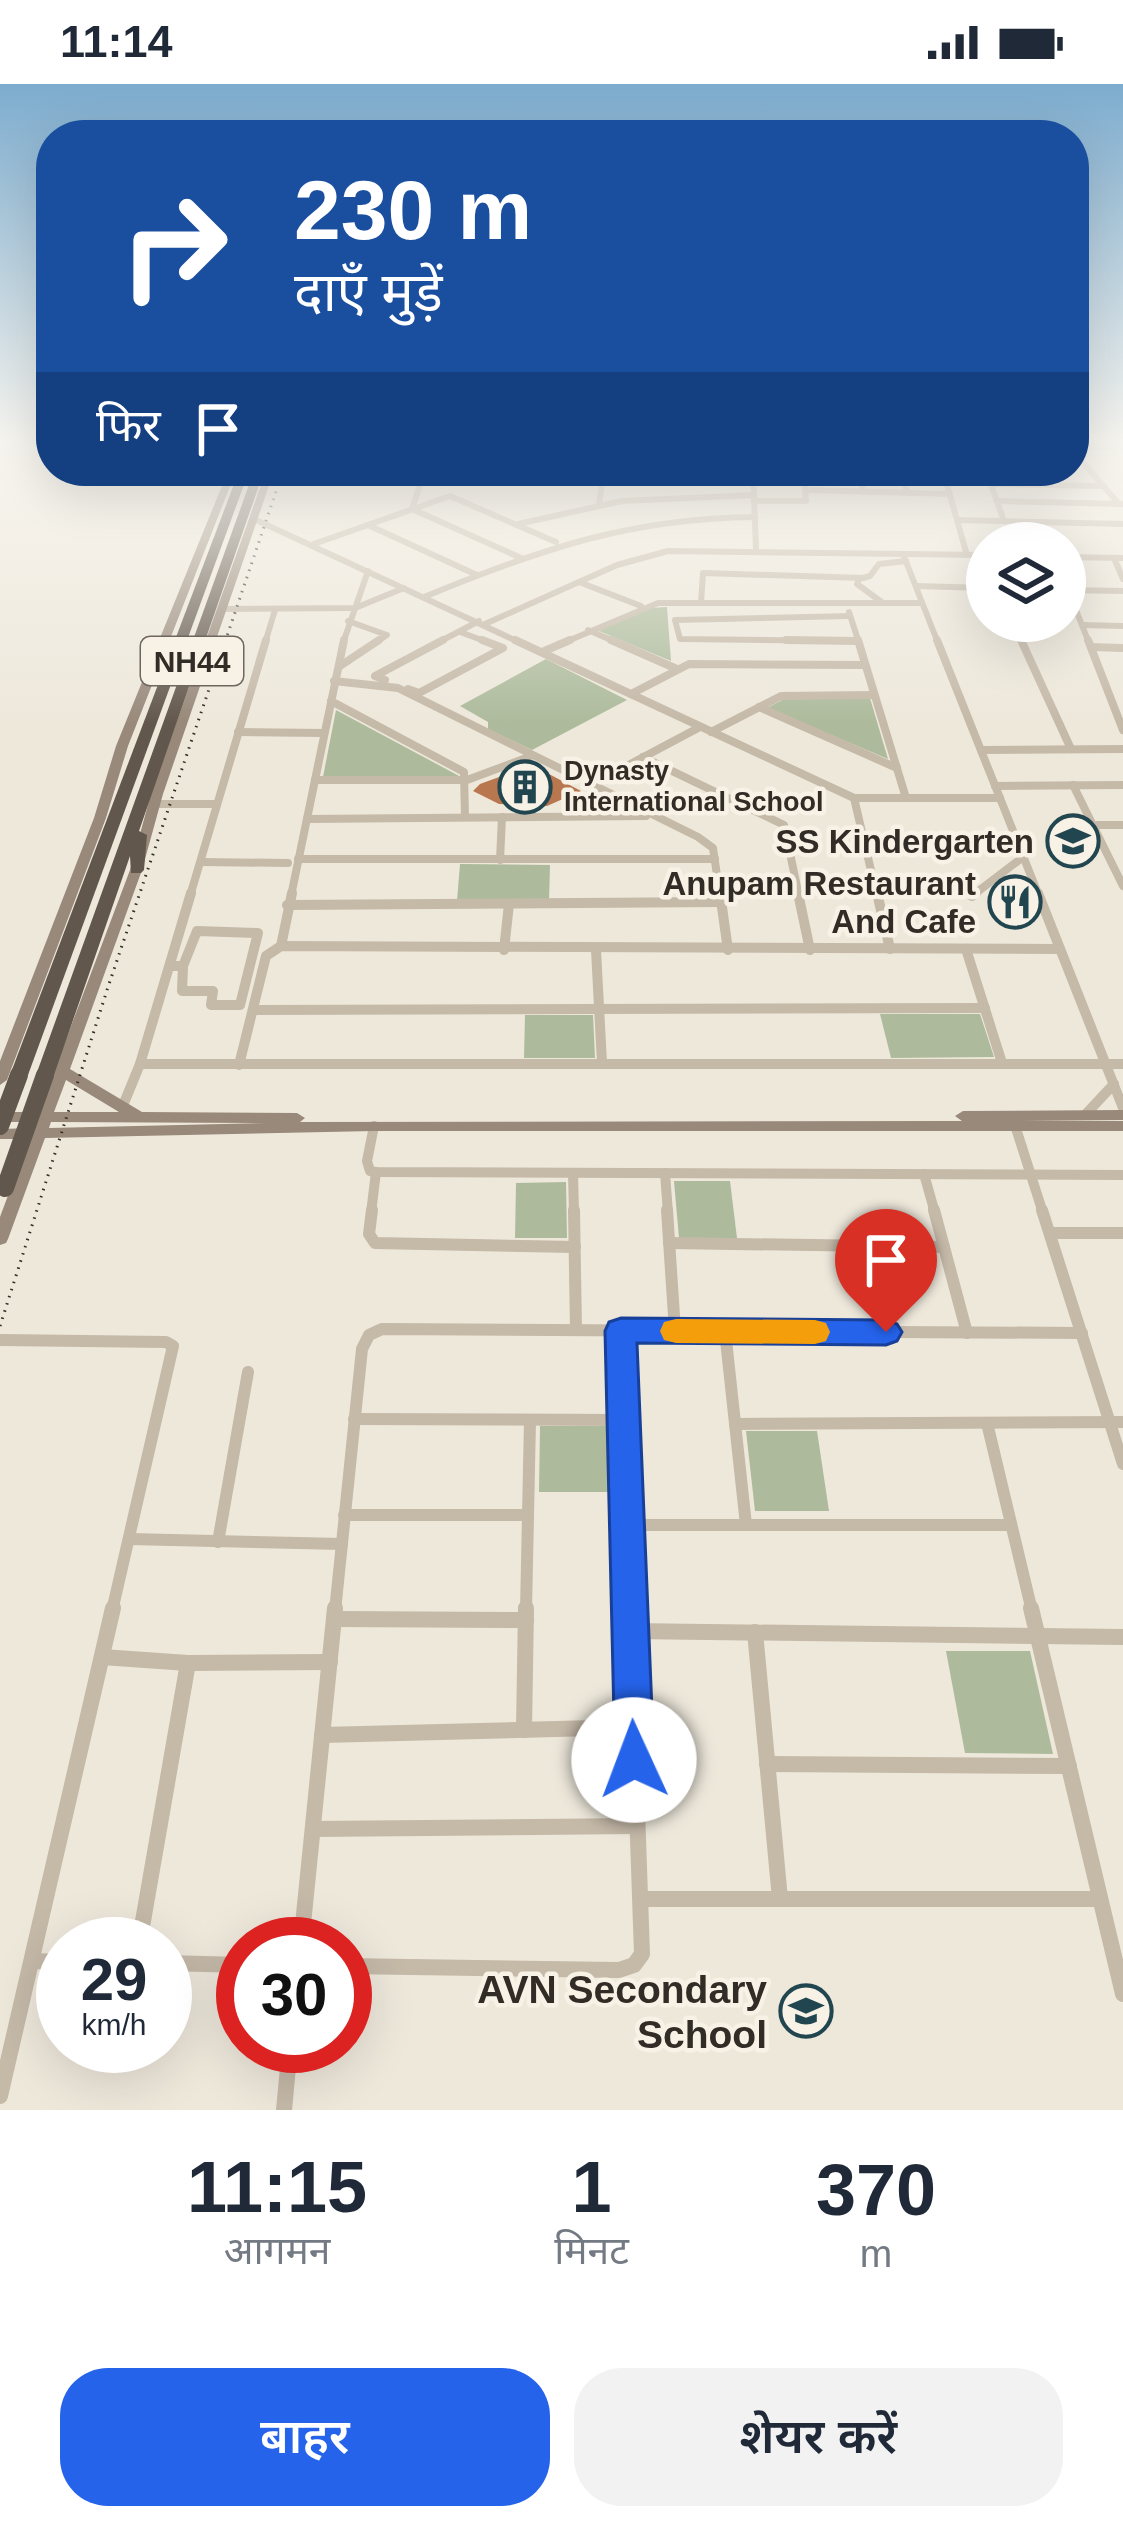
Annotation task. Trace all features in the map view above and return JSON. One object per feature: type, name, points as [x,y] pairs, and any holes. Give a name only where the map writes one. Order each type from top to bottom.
[{"type":"highway","name":"NH44","points":[[0,1126],[220,536]]},
{"type":"highway","name":"NH44","points":[[0,1202],[133,829],[151,796],[237,536]]},
{"type":"highway","points":[[159,658],[183,635]]},
{"type":"highway","points":[[136,870],[151,796]]},
{"type":"main road","points":[[54,1087],[21,1095],[0,1085],[100,818],[122,746],[207,536]]},
{"type":"main road","points":[[151,796],[248,536]]},
{"type":"main road","points":[[0,1239],[136,870]]},
{"type":"main road","points":[[60,1070],[140,1118]]},
{"type":"main road","points":[[0,1126],[1014,1121],[1123,1112]]},
{"type":"main road","points":[[41,1125],[140,1118],[1014,1121],[1123,1126]]},
{"type":"main road","points":[[0,1172],[21,1180]]},
{"type":"street","points":[[290,536],[854,798],[1000,798]]},
{"type":"street","points":[[311,545],[338,536]]},
{"type":"street","points":[[391,536],[477,574]]},
{"type":"street","points":[[473,536],[521,557]]},
{"type":"street","points":[[541,536],[556,542]]},
{"type":"street","points":[[424,597],[581,536]]},
{"type":"street","points":[[756,536],[756,550]]},
{"type":"street","points":[[460,632],[502,648],[419,693],[375,676],[460,632],[579,581],[668,551],[966,555]]},
{"type":"street","points":[[814,551],[818,574]]},
{"type":"street","points":[[883,603],[856,584],[879,564],[904,557]]},
{"type":"street","points":[[904,557],[1118,1088],[1123,1112]]},
{"type":"street","points":[[1086,557],[1118,558],[1123,579]]},
{"type":"street","points":[[239,1066],[266,956],[281,940],[293,861],[307,819],[348,621],[368,572]]},
{"type":"street","points":[[701,603],[703,573],[863,578]]},
{"type":"street","points":[[579,581],[641,606]]},
{"type":"street","points":[[916,586],[966,587]]},
{"type":"street","points":[[222,609],[355,608],[404,588]]},
{"type":"street","points":[[1086,588],[1123,591]]},
{"type":"street","points":[[847,603],[906,798]]},
{"type":"street","points":[[542,652],[641,606],[922,603]]},
{"type":"street","points":[[122,1108],[140,1064],[275,610]]},
{"type":"street","points":[[850,616],[675,620],[680,639],[858,641]]},
{"type":"street","points":[[340,666],[386,635],[348,621]]},
{"type":"street","points":[[1086,625],[1123,626]]},
{"type":"street","points":[[588,630],[677,669]]},
{"type":"street","points":[[1086,636],[1123,730]]},
{"type":"street","points":[[1022,642],[1071,749]]},
{"type":"street","points":[[1090,647],[1123,648]]},
{"type":"street","points":[[631,694],[677,669],[699,664],[865,664]]},
{"type":"street","points":[[334,681],[398,688],[698,837],[713,848],[728,950]]},
{"type":"street","points":[[711,732],[793,694],[874,695]]},
{"type":"street","points":[[331,700],[458,767],[467,780],[465,817]]},
{"type":"street","points":[[759,706],[897,768]]},
{"type":"street","points":[[589,786],[700,727]]},
{"type":"street","points":[[238,732],[324,733]]},
{"type":"street","points":[[981,750],[1123,749]]},
{"type":"street","points":[[315,780],[467,780],[529,757]]},
{"type":"street","points":[[643,757],[784,825],[810,950]]},
{"type":"street","points":[[1073,785],[1123,886]]},
{"type":"street","points":[[995,786],[1123,785]]},
{"type":"street","points":[[151,796],[217,804]]},
{"type":"street","points":[[854,798],[890,949]]},
{"type":"street","points":[[307,819],[649,816]]},
{"type":"street","points":[[500,860],[502,817]]},
{"type":"street","points":[[1092,825],[1123,825]]},
{"type":"street","points":[[862,844],[1018,842]]},
{"type":"street","points":[[972,896],[1023,857]]},
{"type":"street","points":[[201,862],[715,860]]},
{"type":"street","points":[[287,905],[721,902]]},
{"type":"street","points":[[504,950],[508,904]]},
{"type":"street","points":[[258,935],[240,1005],[211,1005],[213,991],[182,991],[184,966],[197,931],[250,931],[281,940],[504,950],[1060,949]]},
{"type":"street","points":[[966,949],[1002,1064]]},
{"type":"street","points":[[596,950],[602,1063]]},
{"type":"street","points":[[170,966],[184,966]]},
{"type":"street","points":[[253,1010],[985,1008]]},
{"type":"street","points":[[140,1064],[1123,1064]]},
{"type":"street","points":[[1085,1115],[1118,1088]]},
{"type":"street","points":[[1014,1121],[1082,1334],[1116,1422],[1123,1464]]},
{"type":"street","points":[[374,1126],[367,1161],[370,1171],[376,1172],[1123,1175]]},
{"type":"street","points":[[376,1172],[369,1234],[375,1243],[574,1247]]},
{"type":"street","points":[[573,1173],[576,1330]]},
{"type":"street","points":[[665,1173],[675,1331]]},
{"type":"street","points":[[924,1174],[967,1333]]},
{"type":"street","points":[[1051,1233],[1123,1233]]},
{"type":"street","points":[[669,1244],[944,1247]]},
{"type":"street","points":[[304,1917],[354,1419],[362,1349],[369,1335],[382,1329],[1082,1334]]},
{"type":"street","points":[[372,1966],[619,1970],[634,1965],[642,1954],[621,1331]]},
{"type":"street","points":[[725,1331],[746,1525]]},
{"type":"street","points":[[0,1340],[166,1342],[173,1346],[0,2096]]},
{"type":"street","points":[[218,1542],[248,1372]]},
{"type":"street","points":[[354,1419],[624,1420]]},
{"type":"street","points":[[524,1730],[530,1420]]},
{"type":"street","points":[[735,1424],[1116,1422]]},
{"type":"street","points":[[987,1423],[1123,1994]]},
{"type":"street","points":[[344,1515],[528,1515]]},
{"type":"street","points":[[627,1525],[1011,1525]]},
{"type":"street","points":[[129,1539],[342,1544]]},
{"type":"street","points":[[334,1619],[526,1620]]},
{"type":"street","points":[[630,1630],[1123,1636]]},
{"type":"street","points":[[755,1632],[780,1899]]},
{"type":"street","points":[[102,1657],[188,1663],[330,1663]]},
{"type":"street","points":[[144,1917],[188,1663]]},
{"type":"street","points":[[322,1735],[633,1727]]},
{"type":"street","points":[[767,1764],[1069,1766]]},
{"type":"street","points":[[313,1828],[636,1826]]},
{"type":"street","points":[[642,1899],[1100,1899]]},
{"type":"street","points":[[284,2110],[287,2073]]},
{"type":"green space","points":[[667,607],[671,661],[599,631],[647,608]]},
{"type":"green space","points":[[546,659],[627,700],[532,750],[488,729],[488,722],[460,706]]},
{"type":"green space","points":[[786,698],[870,698],[888,759],[767,708]]},
{"type":"green space","points":[[336,710],[461,777],[323,777]]},
{"type":"green space","points":[[460,864],[550,865],[549,901],[457,901]]},
{"type":"green space","points":[[880,1014],[980,1014],[994,1057],[891,1058]]},
{"type":"green space","points":[[525,1015],[593,1015],[595,1058],[524,1058]]},
{"type":"green space","points":[[674,1181],[730,1181],[737,1238],[679,1238]]},
{"type":"green space","points":[[566,1182],[567,1238],[515,1238],[516,1183]]},
{"type":"green space","points":[[540,1426],[616,1426],[617,1492],[539,1492]]},
{"type":"green space","points":[[746,1431],[817,1431],[829,1511],[755,1511]]},
{"type":"green space","points":[[946,1651],[1030,1651],[1053,1754],[965,1753]]},
{"type":"building","name":"Dynasty International School","points":[[532,765],[581,791],[547,806],[499,804],[473,791],[480,784]]},
{"type":"railway","points":[[0,1326],[108,987],[261,536]]},
{"type":"slow traffic","points":[[676,1331],[815,1332]]},
{"type":"place","name":"Dynasty International School","points":[[525,787]]},
{"type":"place","name":"SS Kindergarten","points":[[1073,841]]},
{"type":"place","name":"Anupam Restaurant And Cafe","points":[[1015,902]]},
{"type":"place","name":"AVN Secondary School","points":[[806,2011]]},
{"type":"route","points":[[634,1760],[621,1331],[886,1332]]}]
